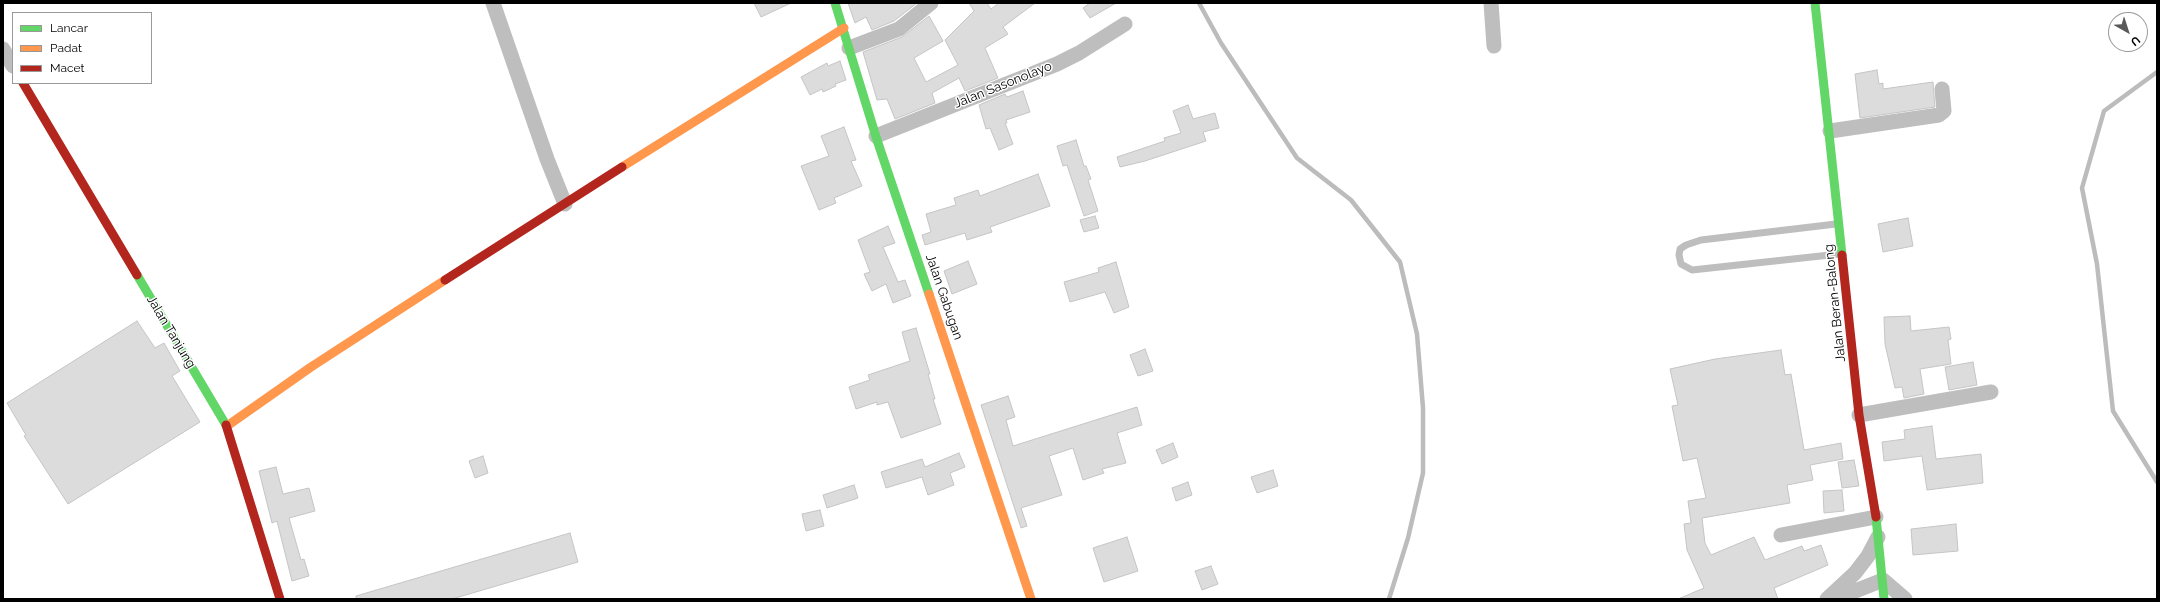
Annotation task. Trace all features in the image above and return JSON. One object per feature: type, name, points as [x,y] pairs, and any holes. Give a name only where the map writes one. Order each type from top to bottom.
[{"type":"street","points":[[493,3],[547,159],[565,204]]},
{"type":"street","name":"Jalan Gabugan","points":[[835,3],[844,28],[876,136],[1013,541],[1031,599]]},
{"type":"street","points":[[849,48],[899,29],[931,3]]},
{"type":"street","points":[[1491,3],[1494,46]]},
{"type":"street","name":"Jalan Beran-Balong","points":[[1815,3],[1840,223],[1859,415],[1876,517],[1884,599]]},
{"type":"street","name":"Jalan Sasonolayo","points":[[876,136],[1057,64],[1079,53],[1125,24]]},
{"type":"street","points":[[227,426],[311,367],[706,113],[844,28]]},
{"type":"street","points":[[3,49],[12,64]]},
{"type":"street","name":"Jalan Tanjung","points":[[24,84],[227,426],[280,599]]},
{"type":"street","points":[[1830,131],[1939,115],[1944,111],[1942,89]]},
{"type":"street","points":[[1859,415],[1991,392]]},
{"type":"street","points":[[1781,535],[1876,517]]},
{"type":"street","points":[[1826,599],[1855,573],[1868,556],[1878,537]]},
{"type":"street","points":[[1835,599],[1883,580],[1905,599]]},
{"type":"lane","points":[[1840,223],[1701,240],[1686,244],[1680,248],[1679,255],[1681,264],[1692,270],[1843,254]]},
{"type":"building","points":[[754,3],[791,3],[761,17]]},
{"type":"building","points":[[848,3],[917,3],[894,21],[872,30],[866,17],[855,23]]},
{"type":"building","points":[[969,3],[987,3],[991,9],[999,3],[1035,3],[1003,27],[1008,34],[985,48],[998,78],[965,91],[959,78],[932,93],[935,103],[895,119],[887,99],[877,100],[863,52],[902,37],[929,16],[943,41],[914,58],[926,82],[958,65],[945,40],[974,11]]},
{"type":"building","points":[[1090,3],[1116,3],[1090,18],[1083,8]]},
{"type":"building","points":[[840,61],[846,80],[835,84],[836,86],[823,92],[822,89],[810,95],[801,77],[827,63],[828,66]]},
{"type":"building","points":[[1877,70],[1879,84],[1883,83],[1883,89],[1933,82],[1935,107],[1860,118],[1855,74]]},
{"type":"building","points":[[1023,91],[1030,112],[1006,120],[1007,123],[1005,123],[1013,144],[999,150],[990,128],[986,129],[979,105],[1005,94],[1007,97]]},
{"type":"building","points":[[1188,105],[1193,119],[1215,113],[1219,128],[1203,132],[1206,141],[1145,161],[1120,167],[1117,157],[1165,141],[1164,138],[1181,133],[1173,111]]},
{"type":"building","points":[[844,127],[856,160],[851,161],[862,186],[834,198],[836,203],[819,210],[801,166],[829,156],[821,136]]},
{"type":"building","points":[[1076,140],[1084,166],[1086,166],[1091,179],[1088,180],[1098,211],[1084,216],[1067,165],[1063,166],[1057,146]]},
{"type":"building","points":[[1038,174],[1050,206],[990,227],[992,232],[967,240],[965,233],[925,245],[922,235],[931,232],[926,214],[956,205],[954,198],[978,190],[980,196]]},
{"type":"building","points":[[1095,216],[1099,228],[1084,232],[1080,220]]},
{"type":"building","points":[[1908,218],[1913,246],[1883,252],[1878,224]]},
{"type":"building","points":[[888,226],[895,243],[883,247],[898,282],[905,280],[911,296],[893,303],[886,284],[872,291],[864,274],[870,272],[858,240]]},
{"type":"building","points":[[968,261],[977,284],[952,294],[944,271]]},
{"type":"building","points":[[1116,262],[1129,307],[1114,313],[1105,292],[1070,302],[1064,282],[1099,272],[1098,268]]},
{"type":"building","points":[[1910,316],[1911,331],[1949,327],[1951,339],[1948,340],[1951,364],[1920,369],[1924,394],[1904,398],[1902,387],[1895,388],[1885,344],[1884,317]]},
{"type":"building","points":[[137,321],[155,348],[164,343],[180,371],[172,376],[200,422],[68,504],[24,436],[26,435],[7,403]]},
{"type":"building","points":[[916,328],[930,374],[928,374],[935,399],[933,399],[941,424],[901,438],[888,402],[877,405],[877,402],[856,409],[849,387],[870,380],[868,375],[910,361],[902,332]]},
{"type":"building","points":[[1145,349],[1153,371],[1138,376],[1130,355]]},
{"type":"building","points":[[1781,350],[1785,375],[1791,374],[1804,450],[1841,443],[1843,459],[1810,465],[1813,480],[1787,485],[1790,503],[1702,518],[1705,543],[1711,555],[1754,537],[1765,560],[1802,546],[1804,551],[1821,545],[1828,565],[1774,588],[1778,599],[1678,599],[1704,588],[1687,550],[1684,524],[1691,523],[1688,501],[1706,498],[1697,458],[1683,461],[1672,406],[1678,405],[1670,369],[1715,359]]},
{"type":"building","points":[[1973,362],[1977,385],[1949,390],[1945,367]]},
{"type":"building","points":[[1008,396],[1015,417],[1006,420],[1013,446],[1137,407],[1142,425],[1117,433],[1126,463],[1102,469],[1104,473],[1083,480],[1073,448],[1049,456],[1062,495],[1021,508],[1027,526],[1021,528],[981,405]]},
{"type":"building","points":[[1932,426],[1936,459],[1981,454],[1983,483],[1927,490],[1922,456],[1884,461],[1882,442],[1905,439],[1904,430]]},
{"type":"building","points":[[1173,443],[1178,457],[1162,464],[1156,450]]},
{"type":"building","points":[[959,453],[965,467],[950,473],[954,485],[928,495],[922,477],[886,488],[881,472],[922,459],[925,467]]},
{"type":"building","points":[[483,456],[488,473],[475,478],[469,461]]},
{"type":"building","points":[[1854,460],[1859,486],[1842,488],[1838,462]]},
{"type":"building","points":[[276,467],[283,494],[309,488],[315,511],[289,518],[301,560],[304,559],[309,576],[292,581],[277,521],[272,523],[259,471]]},
{"type":"building","points":[[1273,470],[1278,486],[1257,493],[1251,477]]},
{"type":"building","points":[[1188,482],[1192,495],[1176,501],[1172,488]]},
{"type":"building","points":[[854,485],[858,498],[827,508],[823,495]]},
{"type":"building","points":[[1842,490],[1844,511],[1824,513],[1823,491]]},
{"type":"building","points":[[820,510],[824,526],[806,531],[802,514]]},
{"type":"building","points":[[1956,524],[1958,551],[1913,555],[1911,529]]},
{"type":"building","points":[[570,533],[578,562],[452,599],[356,599],[356,596]]},
{"type":"building","points":[[1127,537],[1138,571],[1104,582],[1093,548]]},
{"type":"building","points":[[1211,566],[1218,584],[1202,590],[1195,571]]},
{"type":"waterway","points":[[1199,3],[1221,43],[1297,158],[1351,200],[1400,262],[1417,334],[1423,408],[1423,473],[1408,538],[1389,599]]},
{"type":"waterway","points":[[2157,72],[2104,111],[2082,188],[2097,264],[2113,411],[2157,482]]},
{"type":"traffic: fast","points":[[835,3],[877,140],[929,294]]},
{"type":"traffic: fast","points":[[1815,3],[1842,255]]},
{"type":"traffic: fast","points":[[137,275],[226,425]]},
{"type":"traffic: fast","points":[[1876,517],[1884,599]]},
{"type":"traffic: slow","points":[[622,167],[844,28]]},
{"type":"traffic: slow","points":[[227,426],[311,367],[445,280]]},
{"type":"traffic: slow","points":[[929,294],[1031,599]]},
{"type":"traffic: jam","points":[[24,84],[137,275]]},
{"type":"traffic: jam","points":[[445,280],[622,167]]},
{"type":"traffic: jam","points":[[1842,255],[1859,415],[1876,517]]},
{"type":"traffic: jam","points":[[226,425],[280,599]]}]
